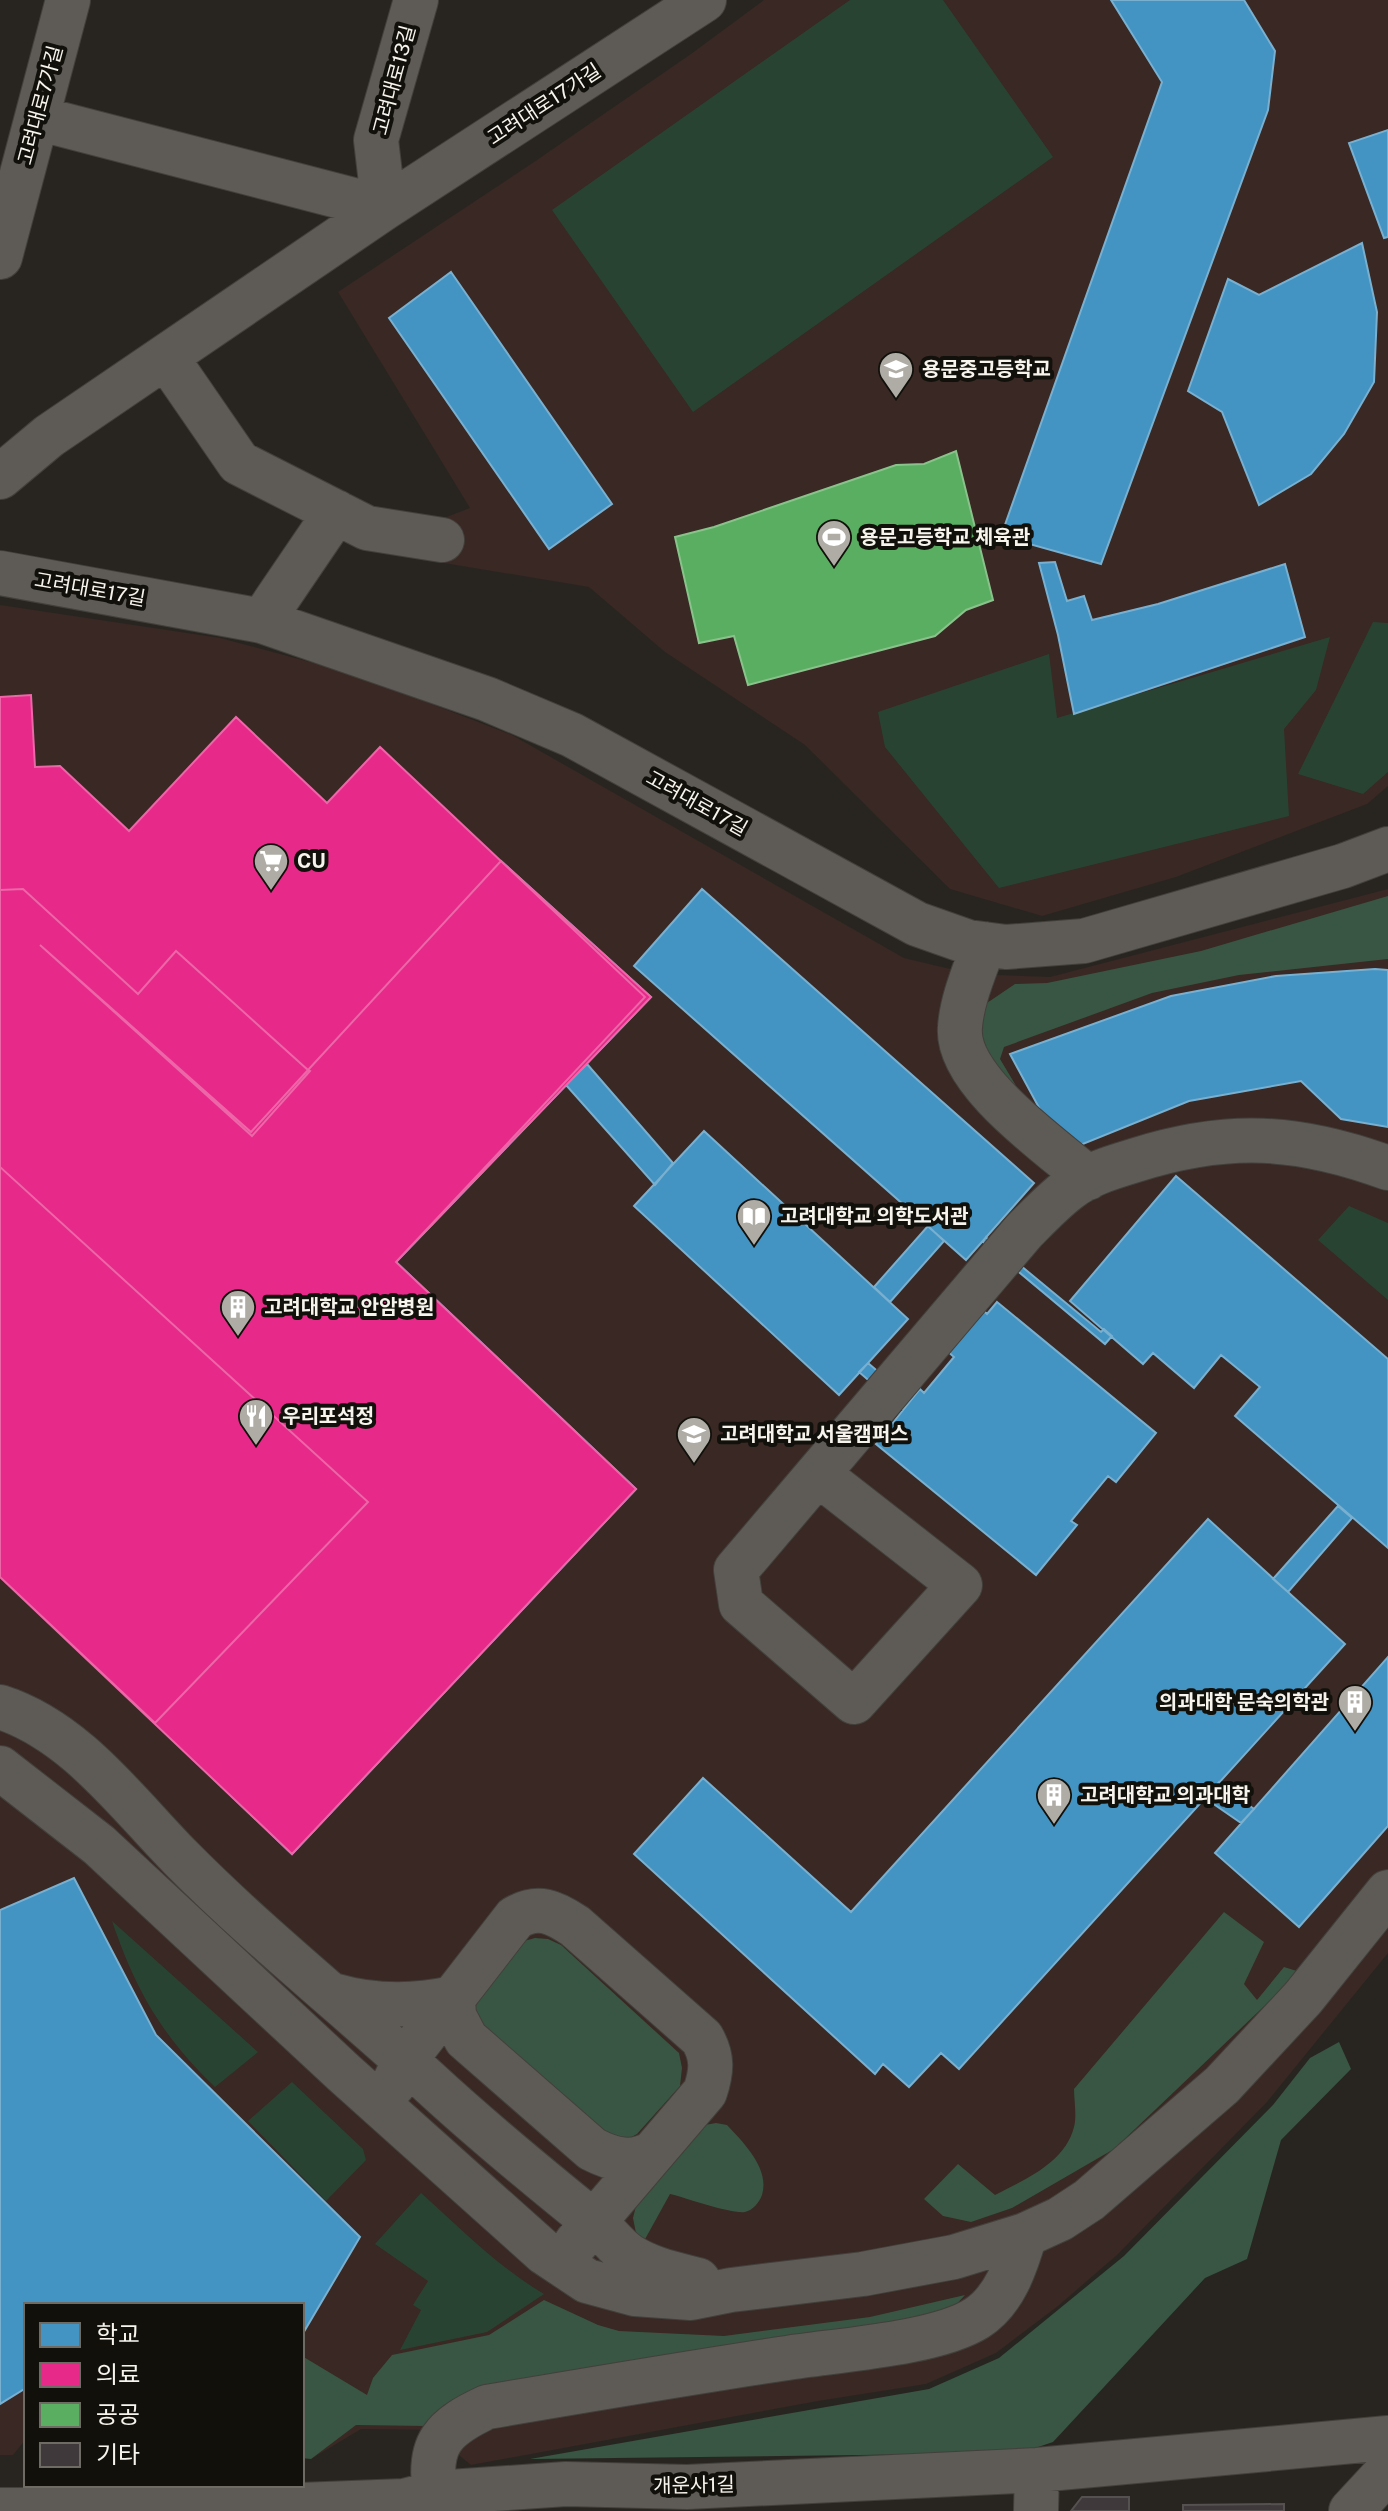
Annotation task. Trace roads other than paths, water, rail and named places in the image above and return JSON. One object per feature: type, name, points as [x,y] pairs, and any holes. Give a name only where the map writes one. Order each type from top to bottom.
[{"type":"street","name":"고려대로7가길","points":[[0,257],[68,0]]},
{"type":"street","name":"고려대로13길","points":[[384,208],[376,140],[416,0]]},
{"type":"street","name":"고려대로17가길","points":[[0,477],[49,436],[384,208],[704,0]]},
{"type":"street","points":[[37,118],[384,208]]},
{"type":"street","points":[[166,357],[239,463],[367,528],[442,540]]},
{"type":"street","points":[[262,621],[336,512]]},
{"type":"street","name":"고려대로17길","points":[[0,573],[262,621],[487,699],[572,735],[917,924],[984,944],[1006,947],[1084,941],[1343,866],[1388,849]]},
{"type":"street","points":[[984,944],[962,1011],[959,1030],[966,1056],[976,1076],[991,1094],[1088,1178]]},
{"type":"street","points":[[818,1474],[960,1585],[854,1702],[741,1604],[736,1570],[1024,1231],[1070,1188],[1099,1171],[1205,1142],[1253,1140],[1300,1144],[1348,1154],[1388,1168]]},
{"type":"street","points":[[0,1707],[20,1713],[63,1742],[122,1796],[181,1858],[494,2142],[594,2222],[627,2255],[731,2290]]},
{"type":"street","points":[[0,1768],[99,1845],[481,2197],[559,2263],[587,2281],[635,2294],[691,2298],[863,2274],[954,2257],[1025,2235],[1060,2219],[1089,2200],[1207,2100],[1303,1998],[1388,1892]]},
{"type":"street","points":[[383,2106],[405,2060],[515,1918],[529,1910],[557,1914],[575,1926],[702,2038],[711,2052],[705,2092],[559,2263]]},
{"type":"street","points":[[332,1995],[355,2002],[383,2005],[421,2005],[453,1998]]},
{"type":"street","points":[[453,1998],[454,2016],[466,2039],[592,2149],[616,2159],[630,2160],[643,2159],[654,2152]]},
{"type":"street","points":[[414,2502],[432,2475],[433,2457],[443,2435],[459,2420],[487,2407],[910,2340],[950,2329],[975,2319],[997,2298],[1013,2271],[1025,2235]]},
{"type":"street","name":"개운사1길","points":[[0,2510],[173,2510],[414,2502],[566,2484],[1036,2490],[1388,2438]]},
{"type":"street","points":[[1351,2511],[1388,2471]]},
{"type":"place","name":"용문중고등학교","points":[[896,400]]},
{"type":"place","name":"용문고등학교 체육관","points":[[834,568]]},
{"type":"place","name":"CU","points":[[271,892]]},
{"type":"place","name":"고려대학교 의학도서관","points":[[754,1247]]},
{"type":"place","name":"고려대학교 안암병원","points":[[238,1338]]},
{"type":"place","name":"우리포석정","points":[[256,1447]]},
{"type":"place","name":"고려대학교 서울캠퍼스","points":[[694,1465]]},
{"type":"place","name":"의과대학 문숙의학관","points":[[1355,1733]]},
{"type":"place","name":"고려대학교 의과대학","points":[[1054,1826]]}]
